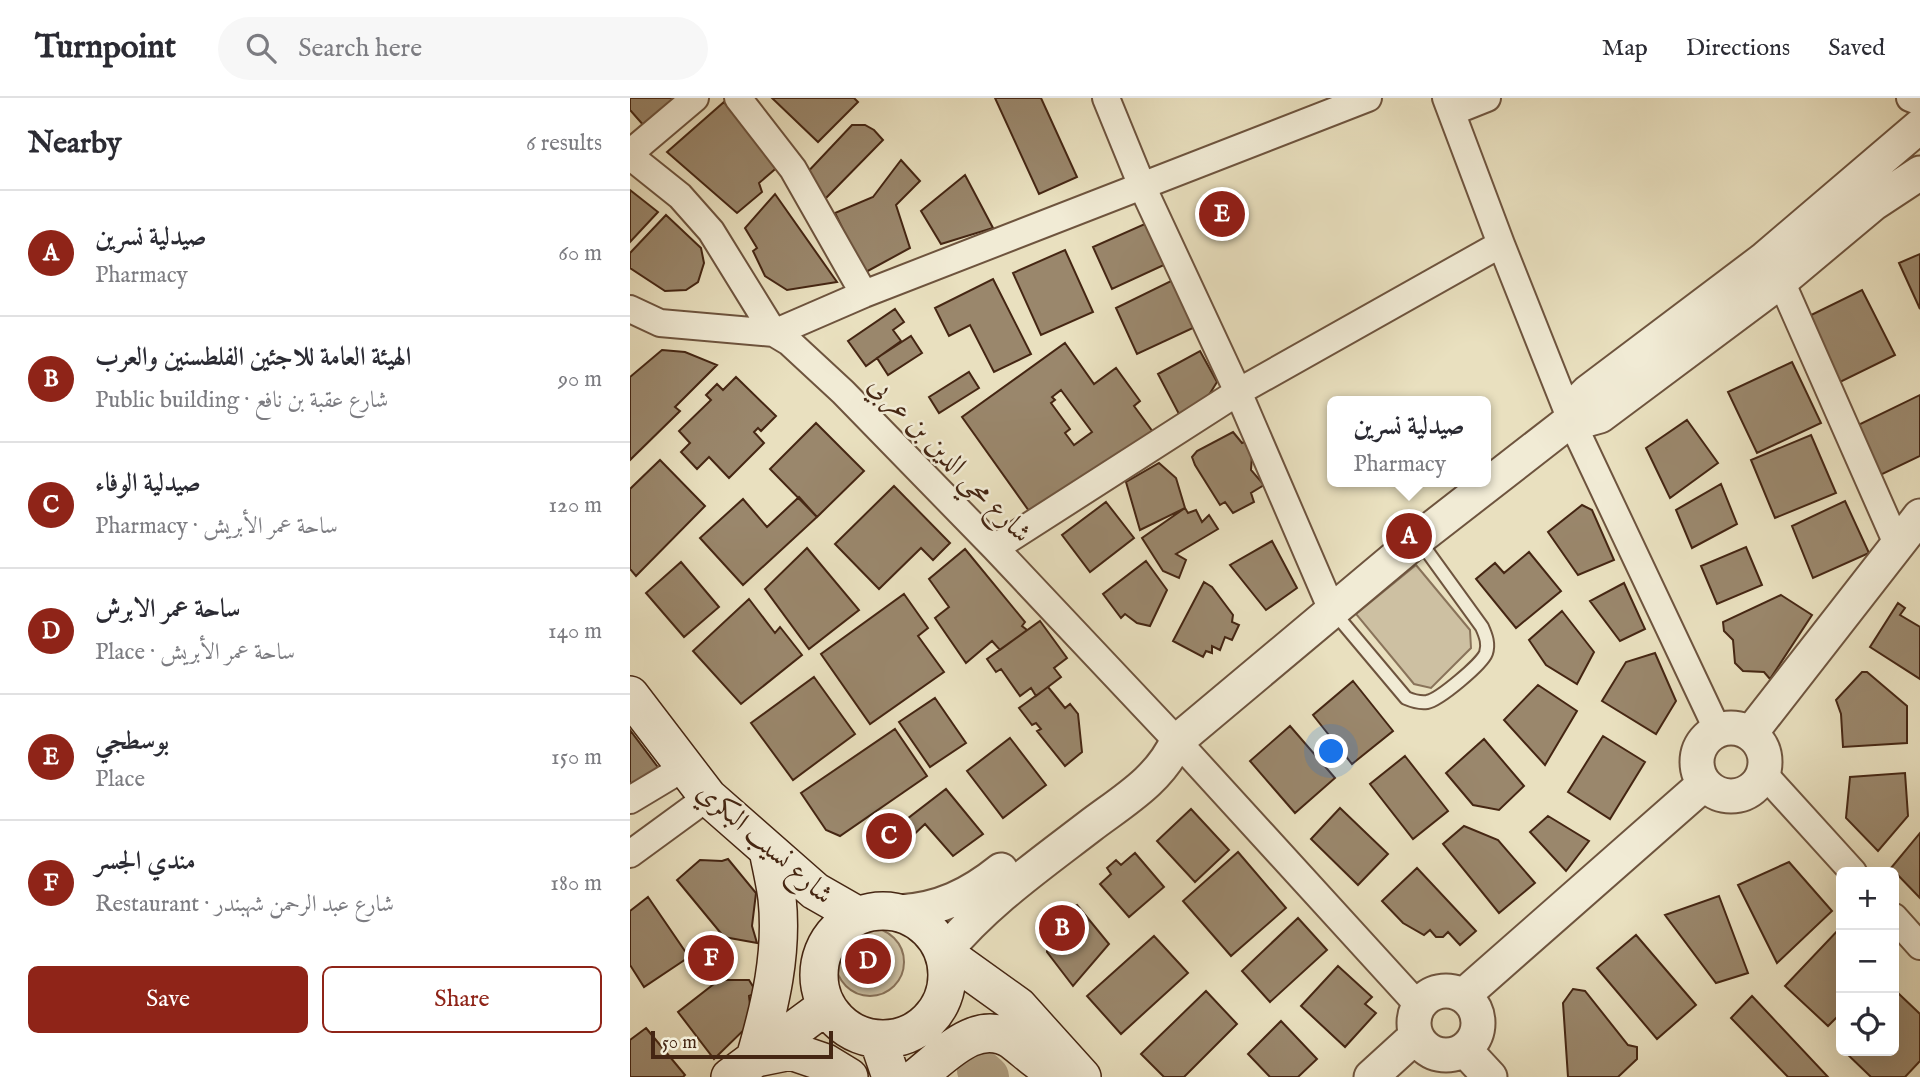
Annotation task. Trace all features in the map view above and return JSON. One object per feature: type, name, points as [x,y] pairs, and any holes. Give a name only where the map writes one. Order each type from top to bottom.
[{"type":"main road","name":"شارع نسيب البكري","points":[[630,695],[708,797],[815,891],[857,915]]},
{"type":"main road","points":[[742,1068],[770,1006],[778,950],[777,899],[768,850]]},
{"type":"main road","points":[[878,910],[899,912],[918,920],[934,934],[944,953],[947,974],[944,995],[934,1014],[918,1029],[899,1038],[878,1039],[857,1034],[839,1022],[826,1006],[819,985],[819,964],[826,944],[839,927],[857,915],[878,910]]},
{"type":"main road","points":[[944,953],[1018,1006],[1082,1077]]},
{"type":"main road","points":[[742,1068],[826,1006]]},
{"type":"main road","points":[[917,1077],[966,1039],[988,1033],[1000,1034],[1011,1040],[1045,1067],[1068,1077]]},
{"type":"main road","points":[[878,1039],[891,1077]]},
{"type":"main road","points":[[742,1068],[792,1051],[826,1063],[849,1077]]},
{"type":"street","points":[[695,98],[630,154],[680,196],[711,231],[774,333]]},
{"type":"street","points":[[738,98],[793,169],[864,294]]},
{"type":"street","points":[[1106,98],[1142,186],[1238,392],[1332,610]]},
{"type":"street","points":[[630,309],[660,323],[774,333],[864,294],[1368,98]]},
{"type":"street","points":[[1487,98],[1449,105],[1571,420],[1734,733],[1763,751],[1763,773],[1748,792],[1737,796],[1713,792],[1704,784],[1698,773],[1700,748],[1708,737],[1734,733],[1898,546],[1920,516]]},
{"type":"street","points":[[1910,98],[1920,102]]},
{"type":"street","points":[[1571,420],[1582,421],[1601,416],[1780,281],[1880,180],[1920,126]]},
{"type":"street","points":[[1491,482],[1571,420],[1580,400],[1588,392],[1763,260],[1880,180],[1920,173]]},
{"type":"street","points":[[995,548],[1238,392],[1501,244]]},
{"type":"street","points":[[1780,281],[1898,546]]},
{"type":"street","name":"شارع محي الدين بن عربي","points":[[774,333],[789,342],[843,392],[1178,741],[1418,1021]]},
{"type":"street","points":[[944,953],[961,932],[1001,894],[1157,775],[1178,741],[1332,610],[1485,487]]},
{"type":"street","points":[[899,912],[941,906],[968,893],[1141,758],[1163,745],[1178,741]]},
{"type":"street","points":[[630,800],[685,767]]},
{"type":"street","points":[[1763,773],[1848,867]]},
{"type":"street","points":[[1463,996],[1704,784]]},
{"type":"street","points":[[630,854],[708,797]]},
{"type":"street","points":[[1371,1077],[1418,1021],[1434,993],[1454,992],[1463,996],[1477,1012],[1479,1022],[1473,1042],[1465,1050],[1456,1054],[1437,1055],[1428,1051],[1418,1021]]},
{"type":"street","points":[[1465,1050],[1490,1077]]},
{"type":"lane","points":[[1332,610],[1406,698],[1415,702],[1436,699],[1483,660],[1487,650],[1487,637],[1418,539]]},
{"type":"shaded area","points":[[1416,565],[1470,630],[1471,648],[1431,688],[1414,684],[1356,614]]},
{"type":"shaded area","points":[[870,928],[883,931],[894,938],[901,949],[904,962],[901,975],[894,986],[883,993],[870,996],[857,993],[846,986],[839,975],[836,962],[839,949],[846,938],[857,931]]},
{"type":"building","points":[[630,98],[675,98],[645,127],[630,110]]},
{"type":"building","points":[[772,98],[854,98],[858,102],[818,142]]},
{"type":"building","points":[[995,98],[1041,98],[1077,177],[1039,194]]},
{"type":"building","points":[[724,102],[780,165],[759,183],[762,192],[737,213],[667,152]]},
{"type":"building","points":[[852,125],[865,125],[883,140],[825,199],[802,178]]},
{"type":"building","points":[[901,160],[920,181],[896,205],[910,248],[864,273],[835,213],[873,197]]},
{"type":"building","points":[[965,175],[993,228],[941,244],[921,211]]},
{"type":"building","points":[[630,190],[658,212],[630,242]]},
{"type":"building","points":[[775,194],[837,282],[787,290],[765,276],[753,251],[757,248],[745,228]]},
{"type":"building","points":[[666,215],[701,248],[704,263],[698,282],[686,290],[665,291],[630,268],[630,253]]},
{"type":"building","points":[[1147,223],[1166,264],[1112,289],[1093,247]]},
{"type":"building","points":[[1065,250],[1093,312],[1041,335],[1013,273]]},
{"type":"building","points":[[1920,254],[1920,309],[1899,263]]},
{"type":"building","points":[[993,279],[1031,354],[994,372],[970,325],[949,336],[935,308]]},
{"type":"building","points":[[1173,280],[1195,327],[1137,354],[1116,308]]},
{"type":"building","points":[[1862,290],[1895,355],[1836,384],[1803,319]]},
{"type":"building","points":[[895,309],[904,322],[893,330],[901,341],[866,366],[848,341]]},
{"type":"building","points":[[911,336],[922,353],[888,375],[877,358]]},
{"type":"building","points":[[1065,343],[1094,384],[1116,368],[1140,401],[1134,406],[1153,432],[1034,518],[962,417]],"holes":[[[1061,390],[1092,432],[1074,445],[1065,433],[1070,429],[1051,403],[1055,400],[1052,397]]]},
{"type":"building","points":[[662,350],[685,352],[717,365],[675,407],[680,411],[630,460],[630,377]]},
{"type":"building","points":[[1200,351],[1217,382],[1204,403],[1180,416],[1158,374]]},
{"type":"building","points":[[1792,362],[1821,423],[1757,453],[1728,392]]},
{"type":"building","points":[[969,372],[979,388],[939,413],[929,397]]},
{"type":"building","points":[[736,377],[776,416],[761,431],[758,428],[754,432],[764,443],[729,478],[709,457],[697,469],[681,452],[690,443],[679,431],[711,400],[706,395],[717,384],[723,390]]},
{"type":"building","points":[[1920,395],[1920,456],[1874,478],[1850,429]]},
{"type":"building","points":[[1687,420],[1718,463],[1670,498],[1646,448]]},
{"type":"building","points":[[816,423],[864,471],[817,517],[770,469]]},
{"type":"building","points":[[1233,432],[1242,443],[1247,441],[1252,455],[1251,470],[1264,485],[1251,493],[1254,502],[1233,513],[1225,502],[1220,505],[1192,457],[1197,451]]},
{"type":"building","points":[[1811,435],[1836,493],[1775,518],[1751,460]]},
{"type":"building","points":[[660,460],[705,506],[636,576],[630,569],[630,489]]},
{"type":"building","points":[[1159,463],[1176,478],[1185,508],[1140,530],[1126,482]]},
{"type":"building","points":[[1721,484],[1737,524],[1692,548],[1676,510]]},
{"type":"building","points":[[894,486],[950,543],[933,560],[921,548],[879,589],[835,544]]},
{"type":"building","points":[[799,497],[817,517],[743,585],[700,538],[743,499],[767,527]]},
{"type":"building","points":[[1845,501],[1869,553],[1813,578],[1792,526]]},
{"type":"building","points":[[1106,502],[1134,538],[1090,572],[1062,535]]},
{"type":"building","points":[[1582,505],[1592,510],[1614,560],[1578,575],[1548,532]]},
{"type":"building","points":[[1185,508],[1188,513],[1196,510],[1202,522],[1209,515],[1218,529],[1176,554],[1186,560],[1179,578],[1163,571],[1142,538]]},
{"type":"building","points":[[1272,541],[1297,588],[1266,610],[1230,565]]},
{"type":"building","points":[[1746,547],[1762,585],[1717,604],[1701,566]]},
{"type":"building","points":[[807,548],[859,610],[809,649],[765,589]]},
{"type":"building","points":[[965,549],[1025,622],[1022,626],[1027,630],[1000,650],[992,641],[966,663],[935,618],[949,607],[929,579]]},
{"type":"building","points":[[1529,552],[1561,591],[1516,628],[1476,579],[1495,563],[1504,573]]},
{"type":"building","points":[[1146,561],[1167,590],[1150,626],[1137,623],[1125,614],[1121,618],[1103,594]]},
{"type":"building","points":[[681,562],[719,607],[684,637],[646,593]]},
{"type":"building","points":[[1204,582],[1212,587],[1233,615],[1232,622],[1239,625],[1232,640],[1225,637],[1220,650],[1212,646],[1212,653],[1206,651],[1203,657],[1173,641]]},
{"type":"building","points":[[1624,583],[1645,629],[1620,641],[1590,601]]},
{"type":"building","points":[[904,594],[928,628],[918,636],[944,672],[870,724],[821,654]]},
{"type":"building","points":[[1781,595],[1812,615],[1770,679],[1764,672],[1743,671],[1735,663],[1733,640],[1724,631],[1723,622]]},
{"type":"building","points":[[749,599],[775,633],[780,627],[802,655],[741,704],[693,651]]},
{"type":"building","points":[[1898,603],[1905,608],[1900,615],[1920,627],[1920,679],[1870,647]]},
{"type":"building","points":[[1562,611],[1594,652],[1577,684],[1546,665],[1529,640]]},
{"type":"building","points":[[1040,621],[1067,658],[1054,668],[1061,677],[1036,696],[1031,688],[1020,696],[1001,669],[996,672],[987,659]]},
{"type":"building","points":[[1655,653],[1676,701],[1656,734],[1602,701],[1626,662]]},
{"type":"building","points":[[1862,672],[1867,672],[1907,706],[1907,743],[1843,747],[1841,714],[1836,700]]},
{"type":"building","points":[[814,677],[855,734],[793,780],[751,723]]},
{"type":"building","points":[[1353,681],[1393,731],[1352,764],[1313,715]]},
{"type":"building","points":[[1538,685],[1577,711],[1545,765],[1504,720]]},
{"type":"building","points":[[1048,687],[1065,708],[1070,704],[1078,714],[1082,752],[1065,766],[1037,731],[1041,729],[1036,723],[1032,725],[1019,708]]},
{"type":"building","points":[[935,698],[966,743],[930,767],[899,722]]},
{"type":"building","points":[[1290,726],[1335,778],[1295,813],[1250,761]]},
{"type":"building","points":[[895,729],[927,776],[840,836],[826,830],[801,793]]},
{"type":"building","points":[[630,730],[660,770],[630,794]]},
{"type":"building","points":[[1603,736],[1645,762],[1610,819],[1568,792]]},
{"type":"building","points":[[1010,738],[1046,785],[1003,818],[967,771]]},
{"type":"building","points":[[1484,739],[1524,786],[1499,810],[1473,805],[1446,773]]},
{"type":"building","points":[[1405,756],[1448,811],[1413,839],[1370,784]]},
{"type":"building","points":[[1905,773],[1908,816],[1878,851],[1846,818],[1850,777]]},
{"type":"building","points":[[946,789],[983,834],[953,856],[925,824],[905,843],[894,829]]},
{"type":"building","points":[[1340,808],[1388,854],[1358,885],[1311,839]]},
{"type":"building","points":[[1191,809],[1229,850],[1195,882],[1157,841]]},
{"type":"building","points":[[1548,816],[1589,841],[1566,871],[1530,832]]},
{"type":"building","points":[[1464,826],[1498,840],[1535,883],[1499,913],[1443,844]]},
{"type":"building","points":[[1920,833],[1920,898],[1899,876],[1899,867],[1892,867]]},
{"type":"building","points":[[1238,852],[1286,908],[1231,956],[1183,901]]},
{"type":"building","points":[[1135,853],[1164,887],[1129,917],[1100,884],[1111,874],[1107,868],[1116,860],[1121,865]]},
{"type":"building","points":[[728,859],[756,893],[752,926],[757,943],[724,937],[677,880],[700,860]]},
{"type":"building","points":[[1789,862],[1832,911],[1777,963],[1738,885]]},
{"type":"building","points":[[1417,868],[1476,931],[1460,945],[1448,932],[1443,937],[1436,937],[1430,930],[1424,935],[1403,923],[1382,901]]},
{"type":"building","points":[[1719,896],[1748,973],[1716,983],[1665,915]]},
{"type":"building","points":[[648,897],[689,957],[644,987],[630,965],[630,911]]},
{"type":"building","points":[[1077,905],[1109,944],[1073,986],[1047,952],[1050,919]]},
{"type":"building","points":[[1298,918],[1327,950],[1270,1002],[1242,971]]},
{"type":"building","points":[[1836,932],[1836,1018],[1828,1026],[1785,986]]},
{"type":"building","points":[[1636,935],[1696,1005],[1657,1039],[1597,968]]},
{"type":"building","points":[[1154,936],[1188,973],[1121,1034],[1087,996]]},
{"type":"building","points":[[1338,966],[1372,997],[1365,1004],[1376,1013],[1345,1047],[1301,1006]]},
{"type":"building","points":[[719,980],[749,980],[757,993],[749,996],[752,1022],[714,1059],[678,1012]]},
{"type":"building","points":[[1573,989],[1585,991],[1628,1045],[1637,1047],[1637,1059],[1618,1077],[1568,1077],[1563,1003]]},
{"type":"building","points":[[1206,991],[1237,1024],[1184,1077],[1164,1077],[1141,1054]]},
{"type":"building","points":[[1899,994],[1920,1014],[1920,1061],[1905,1077],[1871,1077],[1849,1056],[1899,1056]]},
{"type":"building","points":[[1752,996],[1828,1077],[1788,1077],[1731,1018]]},
{"type":"building","points":[[1281,1021],[1317,1059],[1298,1077],[1270,1077],[1248,1054]]},
{"type":"building","points":[[646,1028],[685,1075],[683,1077],[630,1077],[630,1040]]},
{"type":"waterway","points":[[979,1070],[987,1077]]},
{"type":"place","name":"بوسطجي","points":[[1222,214]]},
{"type":"place","name":"صيدلية نسرين","points":[[1409,536]]},
{"type":"place","name":"صيدلية الوفاء","points":[[889,836]]},
{"type":"place","name":"الهيئة العامة للاجئين الفلطسنين والعرب","points":[[1062,928]]},
{"type":"place","name":"مندي الجسر","points":[[711,958]]},
{"type":"place","name":"ساحة عمر الابرش","points":[[868,961]]}]
